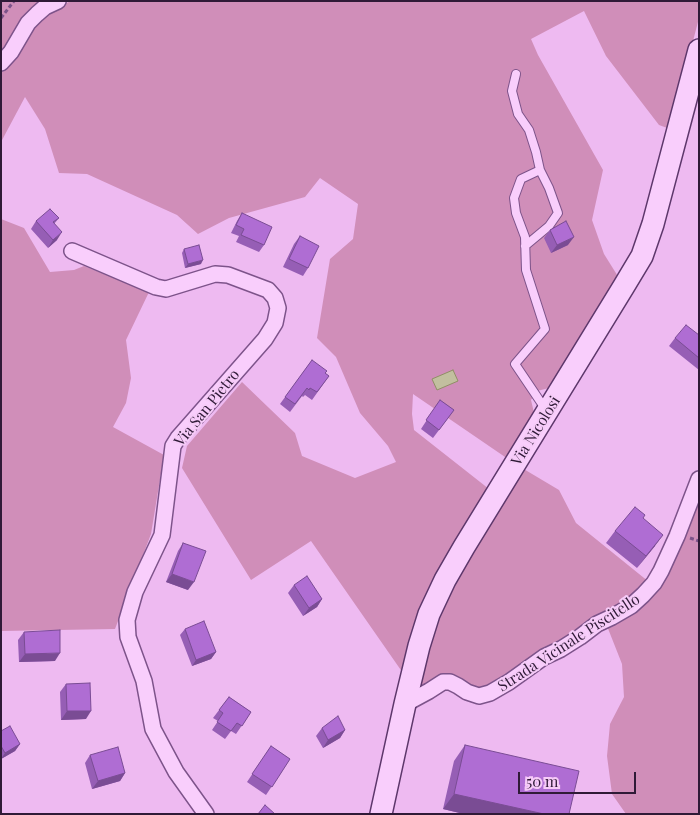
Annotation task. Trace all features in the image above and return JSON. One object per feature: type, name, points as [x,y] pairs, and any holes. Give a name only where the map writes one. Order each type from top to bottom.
[{"type":"main road","name":"Via Nicolosi","points":[[381,814],[405,704],[429,614],[445,580],[464,547],[642,256],[653,224],[699,50]]},
{"type":"street","points":[[1,63],[11,52],[32,18],[45,7],[58,1]]},
{"type":"street","name":"Via San Pietro","points":[[72,251],[156,287],[166,288],[216,274],[228,275],[268,290],[275,298],[278,308],[275,323],[266,339],[173,446],[162,535],[135,592],[127,620],[128,637],[144,681],[153,729],[176,772],[206,814]]},
{"type":"street","name":"Strada Vicinale Piscitello","points":[[405,704],[443,682],[450,682],[467,692],[479,696],[490,693],[544,657],[580,637],[597,624],[630,606],[654,583],[661,571],[699,479]]},
{"type":"lane","points":[[516,74],[512,91],[518,114],[529,130],[540,170],[558,213],[548,226],[526,246]]},
{"type":"lane","points":[[540,170],[521,179],[514,198],[516,213],[525,237],[526,270],[545,329],[515,364],[548,411]]},
{"type":"path","points":[[1,18],[14,1]]},
{"type":"shaded area","points":[[1,1],[50,1],[1,58]]},
{"type":"shaded area","points":[[71,1],[699,1],[699,18],[670,129],[659,125],[606,56],[584,11],[531,39],[538,55],[603,170],[592,220],[604,254],[619,278],[553,387],[537,391],[531,400],[535,417],[508,459],[413,394],[412,414],[414,430],[489,489],[405,676],[311,541],[251,580],[182,468],[187,446],[242,382],[295,433],[302,456],[355,478],[396,462],[388,446],[360,413],[336,357],[317,338],[330,259],[353,239],[358,204],[320,178],[305,197],[229,218],[198,234],[177,215],[87,174],[59,173],[45,129],[25,97],[1,142],[1,69],[27,31],[49,11]]},
{"type":"shaded area","points":[[1,219],[24,228],[50,272],[74,270],[84,266],[149,292],[126,340],[131,378],[126,403],[113,427],[164,455],[151,534],[115,629],[1,631]]},
{"type":"shaded area","points":[[453,370],[458,381],[437,390],[432,379]]},
{"type":"shaded area","points":[[522,468],[559,490],[576,523],[649,582],[627,603],[524,667],[478,691],[460,682],[415,692],[437,615],[449,590]]},
{"type":"shaded area","points":[[699,498],[699,814],[626,814],[612,794],[607,756],[610,724],[624,697],[622,664],[607,626],[658,586],[669,571]]},
{"type":"building","points":[[50,209],[59,218],[53,222],[62,232],[53,240],[36,221]]},
{"type":"building","points":[[242,213],[272,227],[264,245],[241,235],[244,229],[236,225]]},
{"type":"building","points":[[566,221],[574,237],[557,245],[550,230]]},
{"type":"building","points":[[300,236],[319,246],[308,268],[289,259]]},
{"type":"building","points":[[199,245],[203,260],[188,264],[184,249]]},
{"type":"building","points":[[686,325],[699,335],[699,358],[675,338]]},
{"type":"building","points":[[312,360],[327,371],[325,373],[329,376],[317,392],[307,388],[295,404],[285,397]]},
{"type":"building","points":[[440,400],[454,410],[439,430],[426,420]]},
{"type":"building","points":[[635,507],[645,515],[643,518],[663,535],[646,556],[615,531]]},
{"type":"building","points":[[183,543],[206,551],[194,582],[172,574]]},
{"type":"building","points":[[307,576],[322,599],[309,608],[294,585]]},
{"type":"building","points":[[204,621],[216,652],[196,660],[185,629]]},
{"type":"building","points":[[60,630],[60,653],[25,654],[24,632]]},
{"type":"building","points":[[90,683],[91,711],[67,711],[66,684]]},
{"type":"building","points":[[229,697],[251,712],[242,726],[237,723],[231,731],[217,722],[223,713],[219,710]]},
{"type":"building","points":[[338,716],[345,730],[328,740],[322,728]]},
{"type":"building","points":[[10,726],[20,744],[5,753],[1,746],[1,731]]},
{"type":"building","points":[[465,745],[579,771],[569,814],[544,814],[454,794]]},
{"type":"building","points":[[271,746],[290,759],[272,787],[252,774]]},
{"type":"building","points":[[118,747],[125,773],[98,781],[90,755]]},
{"type":"building","points":[[265,805],[275,814],[258,814]]}]
